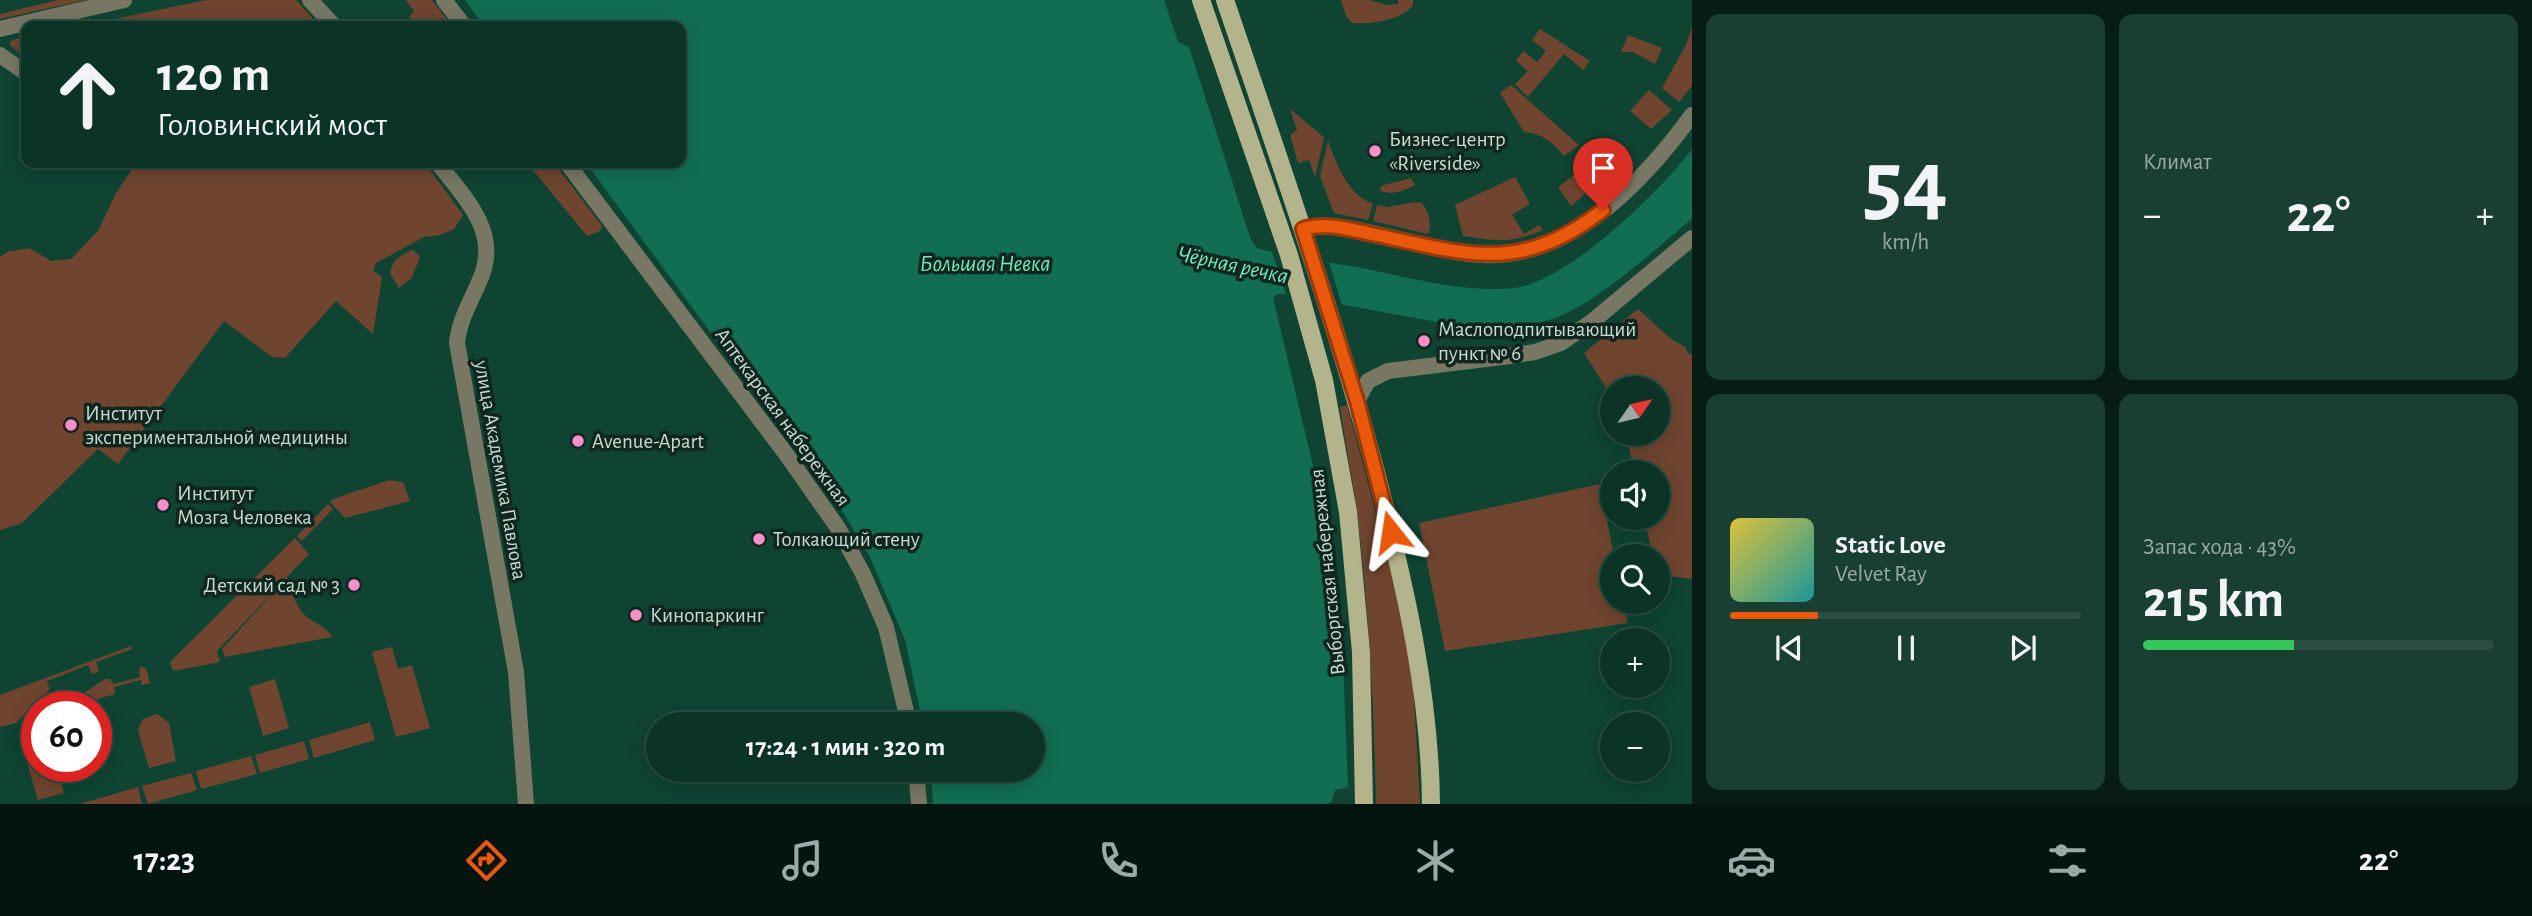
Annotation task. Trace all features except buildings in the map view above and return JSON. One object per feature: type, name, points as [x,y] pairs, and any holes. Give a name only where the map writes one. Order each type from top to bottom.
[{"type":"main road","name":"Выборгская набережная","points":[[1201,0],[1289,255],[1324,380],[1348,512],[1361,652],[1364,804]]},
{"type":"main road","points":[[1225,0],[1303,229],[1357,401],[1417,646],[1425,703],[1431,804]]},
{"type":"street","points":[[59,21],[81,18],[124,0]]},
{"type":"street","points":[[310,0],[329,21]]},
{"type":"street","points":[[444,0],[460,21]]},
{"type":"street","points":[[0,29],[21,26]]},
{"type":"street","points":[[0,55],[21,70]]},
{"type":"street","points":[[1303,229],[1339,226],[1454,251],[1482,255],[1516,253],[1564,237],[1609,205],[1648,168],[1692,115]]},
{"type":"street","name":"улица Академика Павлова","points":[[442,168],[479,219],[487,248],[482,276],[459,326],[457,343],[516,672],[526,804]]},
{"type":"street","name":"Аптекарская набережная","points":[[571,168],[786,454],[838,528],[863,574],[886,627],[906,712]]},
{"type":"street","points":[[1357,401],[1368,381],[1388,371],[1535,352],[1561,343],[1594,320],[1692,238]]},
{"type":"street","points":[[917,782],[919,804]]},
{"type":"shaded area","points":[[58,0],[86,0],[0,19],[0,14]]},
{"type":"shaded area","points":[[206,0],[296,0],[315,21],[105,21]]},
{"type":"shaded area","points":[[406,0],[432,0],[448,21],[413,21],[409,17],[414,11]]},
{"type":"shaded area","points":[[1341,0],[1370,0],[1386,5],[1398,4],[1398,0],[1413,0],[1413,5],[1394,18],[1352,23],[1346,16]]},
{"type":"shaded area","points":[[1692,26],[1692,86],[1679,102],[1662,88],[1687,43]]},
{"type":"shaded area","points":[[1540,29],[1590,61],[1583,70],[1564,54],[1528,97],[1515,84],[1528,71],[1516,61],[1523,51],[1537,62],[1546,51],[1532,40]]},
{"type":"shaded area","points":[[1628,35],[1662,48],[1655,64],[1633,52],[1621,52]]},
{"type":"shaded area","points":[[21,38],[21,55],[10,45],[10,41]]},
{"type":"shaded area","points":[[1511,85],[1579,145],[1564,156],[1547,140],[1524,132],[1500,93]]},
{"type":"shaded area","points":[[1649,90],[1672,110],[1651,129],[1630,111]]},
{"type":"shaded area","points":[[1290,109],[1324,137],[1315,177],[1309,160],[1298,163],[1290,135],[1297,130]]},
{"type":"shaded area","points":[[1328,141],[1350,186],[1373,204],[1368,220],[1334,213],[1320,176]]},
{"type":"shaded area","points":[[1609,143],[1626,158],[1571,206],[1558,187],[1587,166]]},
{"type":"shaded area","name":"Институт экспериментальной медицины","points":[[133,168],[429,168],[463,215],[454,229],[440,235],[424,237],[376,263],[373,271],[382,277],[373,334],[336,301],[285,358],[272,357],[224,321],[118,464],[98,449],[22,523],[0,530],[0,257],[7,252],[30,248],[51,261],[71,259],[98,231],[115,195]]},
{"type":"shaded area","points":[[531,168],[558,168],[602,226],[600,231],[587,236]]},
{"type":"shaded area","points":[[1515,177],[1530,204],[1512,215],[1524,234],[1539,225],[1543,230],[1521,238],[1503,240],[1463,236],[1455,205]]},
{"type":"shaded area","points":[[1411,178],[1415,185],[1406,189],[1393,193],[1380,191],[1381,186]]},
{"type":"shaded area","points":[[1422,203],[1426,210],[1430,222],[1428,234],[1373,221],[1377,205],[1388,207]]},
{"type":"shaded area","points":[[412,250],[420,258],[411,279],[399,288],[390,273],[391,268],[397,258]]},
{"type":"shaded area","points":[[1638,309],[1692,355],[1692,579],[1670,576],[1670,544],[1650,544],[1647,530],[1670,530],[1670,460],[1631,460],[1629,446],[1670,446],[1670,376],[1600,376],[1600,378],[1584,353]]},
{"type":"shaded area","points":[[1347,405],[1398,596],[1413,681],[1420,804],[1376,804],[1365,585],[1357,512],[1340,407]]},
{"type":"shaded area","points":[[389,480],[403,482],[410,501],[345,518],[330,502],[333,499]]},
{"type":"shaded area","points":[[1600,484],[1600,530],[1609,530],[1612,544],[1600,544],[1600,614],[1626,614],[1628,623],[1445,651],[1419,523]]},
{"type":"shaded area","points":[[328,504],[333,509],[302,541],[297,536]]},
{"type":"shaded area","points":[[295,538],[309,554],[287,577],[294,598],[303,613],[332,637],[225,657],[222,649],[284,581],[217,651],[220,662],[173,671],[170,662]]},
{"type":"shaded area","points":[[131,646],[132,649],[96,662],[99,671],[92,674],[88,665],[47,681],[50,689],[48,691],[21,691],[21,718],[16,723],[0,727],[0,695]]},
{"type":"shaded area","points":[[392,647],[398,669],[412,665],[430,728],[396,737],[372,652]]},
{"type":"shaded area","points":[[142,666],[147,670],[150,683],[142,685],[141,680],[114,687],[115,694],[112,695],[112,691],[87,691],[105,679],[114,684],[140,677],[139,669]]},
{"type":"shaded area","points":[[275,679],[289,728],[263,736],[249,687]]},
{"type":"shaded area","points":[[157,714],[169,723],[176,761],[149,768],[138,729],[143,719]]},
{"type":"shaded area","points":[[370,722],[375,740],[314,758],[309,740]]},
{"type":"shaded area","points":[[304,741],[309,759],[260,773],[255,755]]},
{"type":"shaded area","points":[[251,756],[257,774],[201,789],[196,771]]},
{"type":"shaded area","points":[[191,773],[197,790],[148,804],[142,786]]},
{"type":"shaded area","points":[[33,782],[61,782],[64,793],[38,800]]},
{"type":"shaded area","points":[[138,787],[142,804],[83,804],[83,803]]},
{"type":"water","name":"Большая Невка","points":[[465,0],[1164,0],[1178,42],[1189,47],[1251,240],[1257,248],[1440,284],[1477,289],[1514,288],[1536,282],[1585,253],[1636,210],[1692,149],[1692,219],[1590,300],[1555,318],[1527,326],[1480,330],[1285,294],[1277,294],[1273,298],[1321,499],[1342,636],[1348,787],[1335,790],[1331,802],[933,804],[932,782],[1045,782],[1045,712],[920,712],[905,640],[870,557],[843,512],[590,168],[686,168],[686,21],[480,21]]},
{"type":"pier","points":[[1272,252],[1329,262],[1342,305],[1286,294]]},
{"type":"place","name":"Бизнес-центр «Riverside»","points":[[1375,151]]},
{"type":"place","name":"Маслоподпитывающий пункт № 6","points":[[1424,341]]},
{"type":"place","name":"Институт экспериментальной медицины","points":[[71,425]]},
{"type":"place","name":"Avenue-Apart","points":[[578,441]]},
{"type":"place","name":"Институт Мозга Человека","points":[[163,505]]},
{"type":"place","name":"Толкающий стену","points":[[759,539]]},
{"type":"place","name":"Детский сад № 3","points":[[354,585]]},
{"type":"place","name":"Кинопаркинг","points":[[636,615]]},
{"type":"route","points":[[1391,532],[1357,401],[1303,229],[1339,226],[1454,251],[1482,255],[1516,253],[1564,237],[1603,210]]},
{"type":"water label","name":"Чёрная речка","points":[[1233,264]]}]
